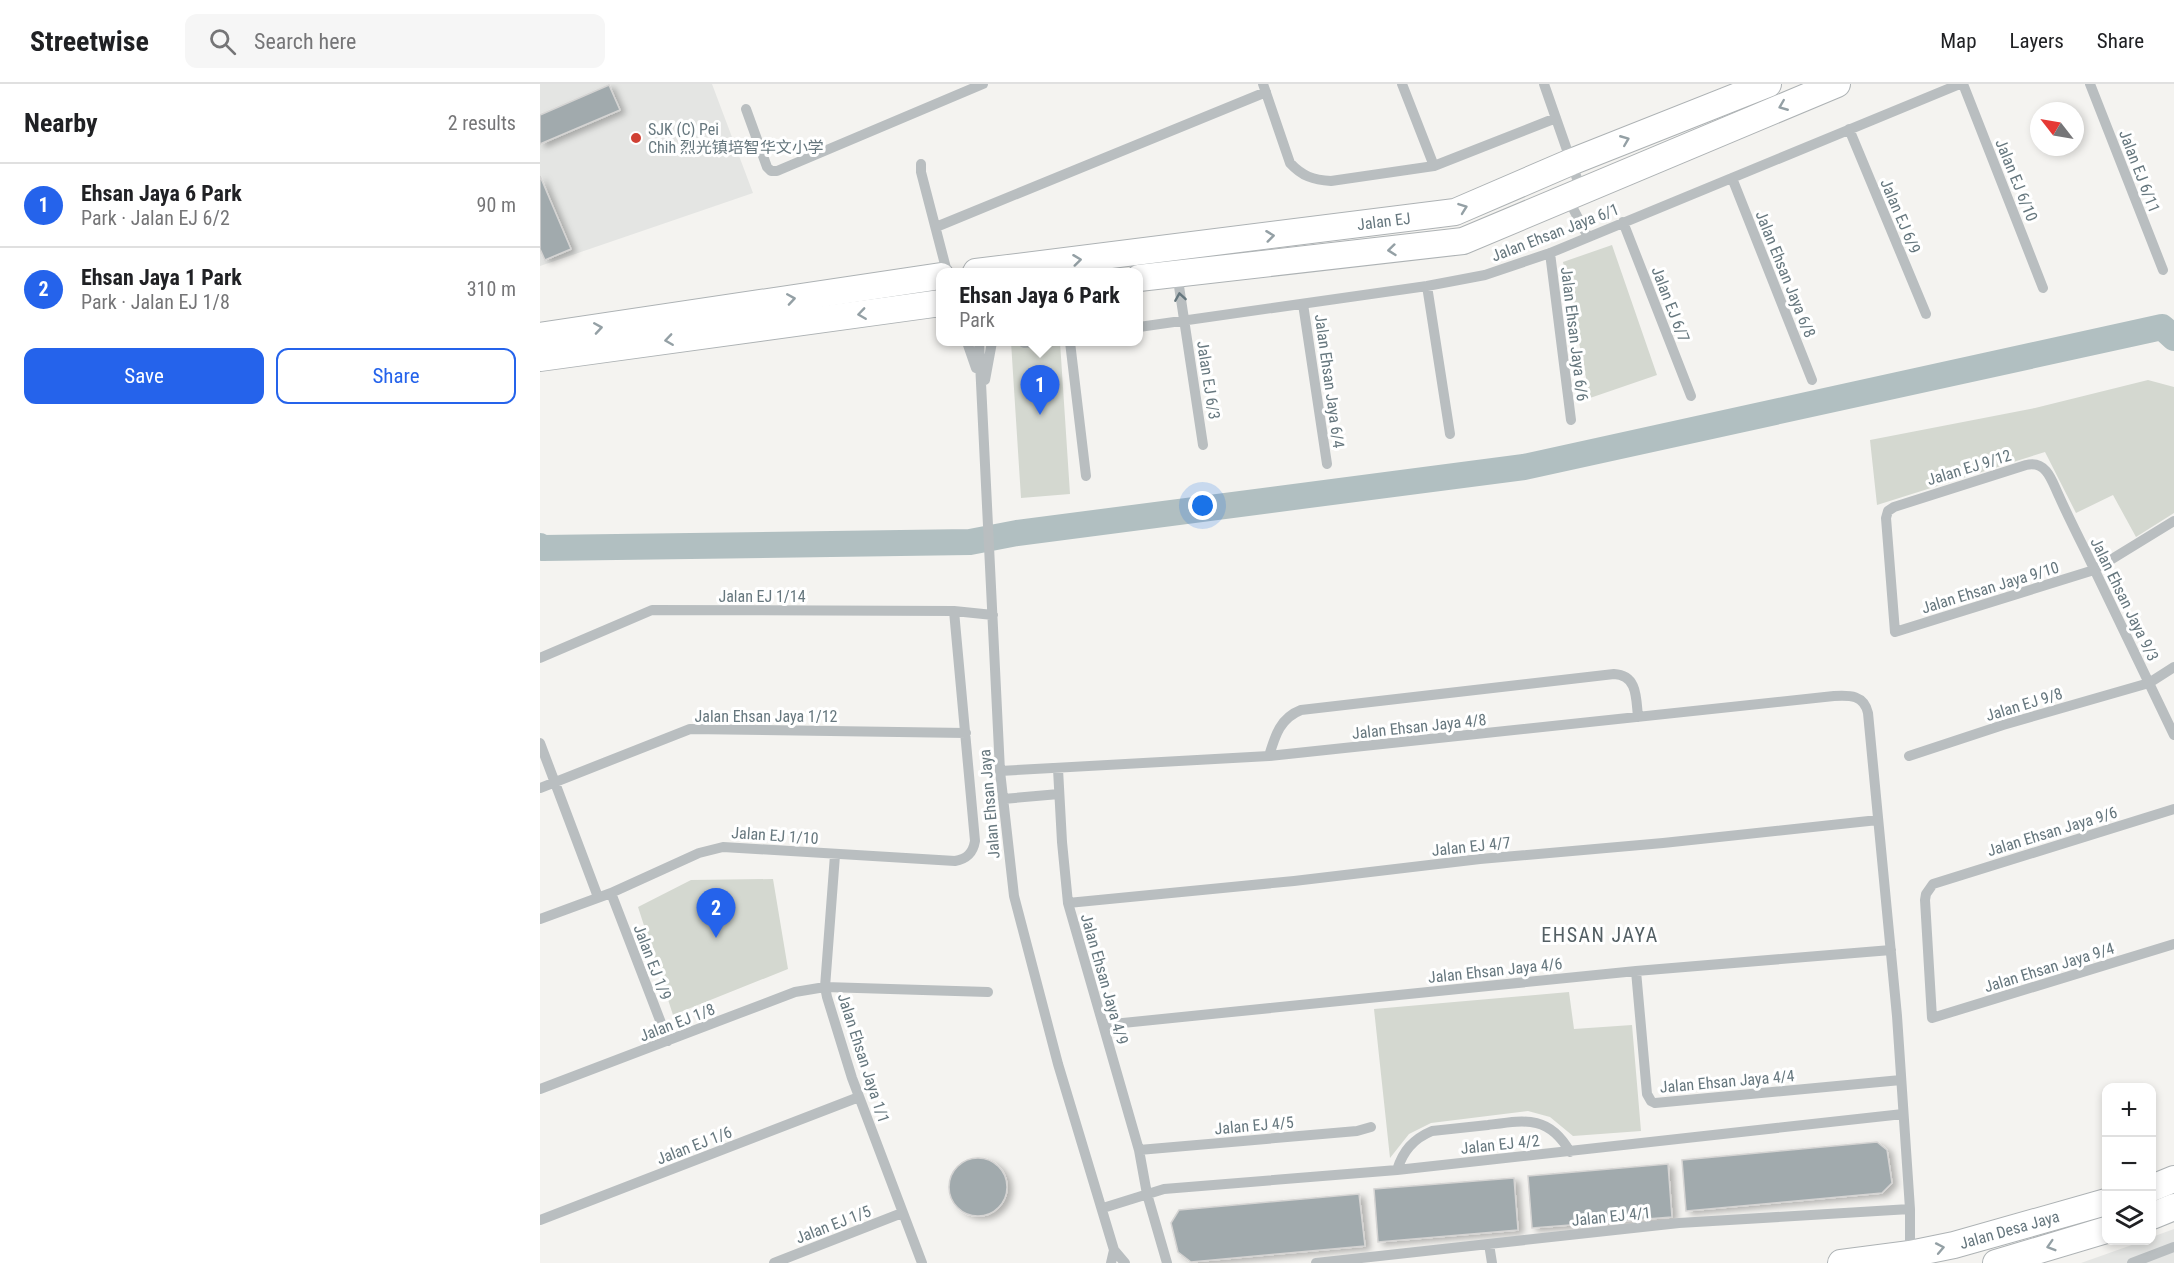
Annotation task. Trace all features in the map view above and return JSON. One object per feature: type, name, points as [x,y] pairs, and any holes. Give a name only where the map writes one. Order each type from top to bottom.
[{"type":"main road","name":"Jalan EJ","points":[[1009,268],[1455,212],[1571,162],[1768,84]]},
{"type":"main road","name":"Jalan EJ","points":[[1143,277],[1463,241],[1837,84]]},
{"type":"main road","points":[[540,336],[936,277]]},
{"type":"main road","points":[[540,358],[936,304]]},
{"type":"main road","points":[[2156,1186],[2174,1179]]},
{"type":"main road","name":"Jalan Desa Jaya","points":[[1841,1263],[1910,1254],[1954,1245],[2102,1203]]},
{"type":"main road","points":[[2156,1214],[2174,1207]]},
{"type":"main road","name":"Jalan Desa Jaya","points":[[1996,1263],[2102,1231]]},
{"type":"street","points":[[746,109],[766,167],[771,171],[777,171],[983,84]]},
{"type":"street","points":[[1402,84],[1434,166]]},
{"type":"street","points":[[1544,84],[1571,162],[1574,193],[1588,237]]},
{"type":"street","name":"Jalan Ehsan Jaya 6/1","points":[[1143,326],[1427,286],[1485,275],[1550,253],[1961,84]]},
{"type":"street","name":"Jalan EJ 6/10","points":[[1961,84],[2043,288]]},
{"type":"street","name":"Jalan EJ 6/11","points":[[2090,84],[2163,270]]},
{"type":"street","points":[[936,227],[1265,88],[1290,163],[1299,172],[1311,178],[1331,181],[1434,166],[1556,117]]},
{"type":"street","name":"Jalan EJ 6/9","points":[[1849,129],[1926,314]]},
{"type":"street","points":[[921,164],[921,172],[946,268]]},
{"type":"street","name":"Jalan Ehsan Jaya 6/8","points":[[1732,178],[1812,380]]},
{"type":"street","name":"Jalan EJ 6/7","points":[[1623,222],[1691,396]]},
{"type":"street","name":"Jalan Ehsan Jaya 6/6","points":[[1550,253],[1571,420]]},
{"type":"street","name":"Jalan EJ 6/3","points":[[1177,273],[1203,445]]},
{"type":"street","points":[[1427,286],[1450,434]]},
{"type":"street","name":"Jalan Ehsan Jaya 6/4","points":[[1303,304],[1327,464]]},
{"type":"street","points":[[904,308],[936,311]]},
{"type":"street","points":[[968,346],[980,380]]},
{"type":"street","name":"Jalan Ehsan Jaya","points":[[979,346],[1000,771],[1014,896],[1058,1064],[1114,1250],[1125,1263]]},
{"type":"street","points":[[982,397],[991,346]]},
{"type":"street","points":[[1070,346],[1086,476]]},
{"type":"street","name":"Jalan EJ 9/12","points":[[1895,632],[1886,518],[1888,511],[1894,507],[2026,465],[2037,465],[2049,476]]},
{"type":"street","name":"Jalan Ehsan Jaya 9/3","points":[[2049,476],[2174,735]]},
{"type":"street","name":"Jalan Ehsan Jaya 9/10","points":[[1895,632],[2094,570],[2174,521]]},
{"type":"street","name":"Jalan EJ 1/14","points":[[540,658],[652,610],[954,611],[993,615]]},
{"type":"street","points":[[954,611],[966,733]]},
{"type":"street","name":"Jalan EJ 9/8","points":[[1909,756],[2003,725],[2149,683],[2174,667]]},
{"type":"street","points":[[1269,756],[1281,724],[1287,717],[1302,710],[1614,674],[1625,676],[1633,685],[1638,717]]},
{"type":"street","name":"Jalan Ehsan Jaya 4/8","points":[[1000,771],[1269,756],[1854,696],[1864,702],[1867,708],[1878,820]]},
{"type":"street","name":"Jalan Ehsan Jaya 1/12","points":[[540,788],[690,729],[966,733]]},
{"type":"street","name":"Jalan EJ 1/10","points":[[540,919],[610,893],[699,853],[723,847],[955,861],[967,857],[975,841],[966,733]]},
{"type":"street","points":[[540,743],[598,897]]},
{"type":"street","name":"Jalan Ehsan Jaya 4/9","points":[[1058,769],[1068,903],[1139,1150],[1147,1194],[1167,1263]]},
{"type":"street","points":[[1003,799],[1059,794]]},
{"type":"street","name":"Jalan Ehsan Jaya 9/6","points":[[1932,1018],[1926,900],[1929,888],[1939,881],[2174,809]]},
{"type":"street","points":[[1878,820],[1901,1080],[1910,1209],[1910,1254]]},
{"type":"street","name":"Jalan EJ 4/7","points":[[1068,903],[1878,820]]},
{"type":"street","name":"Jalan Ehsan Jaya 1/1","points":[[835,855],[825,987],[859,1097],[922,1263]]},
{"type":"street","name":"Jalan EJ 1/9","points":[[610,893],[668,1041]]},
{"type":"street","name":"Jalan Ehsan Jaya 9/4","points":[[1932,1018],[2174,944]]},
{"type":"street","name":"Jalan Ehsan Jaya 4/6","points":[[1103,1025],[1636,971],[1891,950]]},
{"type":"street","name":"Jalan Ehsan Jaya 4/4","points":[[1636,971],[1647,1094],[1655,1103],[1901,1080]]},
{"type":"street","name":"Jalan EJ 1/8","points":[[540,1089],[795,992],[825,987],[988,992]]},
{"type":"street","name":"Jalan EJ 1/6","points":[[540,1220],[859,1097]]},
{"type":"street","name":"Jalan EJ 4/2","points":[[1103,1208],[1164,1189],[1397,1170],[1903,1114]]},
{"type":"street","points":[[1397,1170],[1409,1146],[1432,1131],[1521,1121],[1538,1123],[1547,1127],[1558,1134],[1570,1152]]},
{"type":"street","name":"Jalan EJ 4/5","points":[[1139,1150],[1357,1131],[1371,1127]]},
{"type":"street","name":"Jalan EJ 4/1","points":[[1316,1263],[1678,1223],[1910,1209]]},
{"type":"street","name":"Jalan EJ 1/5","points":[[774,1263],[902,1213]]},
{"type":"street","points":[[1489,1244],[1492,1263]]},
{"type":"street","points":[[2132,1263],[2174,1247]]},
{"type":"street","name":"Jalan Ehsan Jaya","points":[[1111,1263],[1114,1250]]},
{"type":"shaded area","name":"SJK (C) Pei Chih 烈光镇培智华文小学","points":[[540,84],[712,84],[753,193],[540,266]]},
{"type":"shaded area","points":[[1612,245],[1657,375],[1590,398],[1563,262]]},
{"type":"shaded area","points":[[1011,346],[1060,346],[1070,494],[1021,498]]},
{"type":"shaded area","points":[[2148,380],[2174,387],[2174,513],[2136,537],[2113,495],[2076,513],[2045,452],[1877,505],[1870,440],[2035,408]]},
{"type":"shaded area","points":[[773,879],[788,969],[673,1015],[638,907],[691,880]]},
{"type":"shaded area","points":[[1569,992],[1574,1029],[1632,1025],[1641,1131],[1573,1136],[1550,1117],[1528,1111],[1431,1123],[1409,1134],[1390,1158],[1374,1009]]},
{"type":"shaded area","points":[[2174,1229],[2174,1263],[2081,1263],[2132,1245],[2156,1245],[2156,1236]]},
{"type":"building","points":[[609,85],[620,110],[540,144],[540,115]]},
{"type":"building","points":[[540,176],[571,249],[545,260],[540,249]]},
{"type":"building","points":[[1877,1142],[1887,1150],[1892,1183],[1882,1193],[1686,1211],[1682,1160]]},
{"type":"building","points":[[972,1158],[984,1158],[994,1162],[1003,1171],[1007,1193],[999,1208],[984,1216],[972,1216],[962,1212],[953,1203],[949,1193],[949,1181],[953,1171],[962,1162]]},
{"type":"building","points":[[1668,1164],[1672,1217],[1532,1228],[1528,1176]]},
{"type":"building","points":[[1514,1178],[1518,1230],[1378,1242],[1374,1189]]},
{"type":"building","points":[[1359,1194],[1365,1246],[1191,1262],[1178,1252],[1171,1223],[1179,1210]]},
{"type":"waterway","points":[[540,546],[543,548],[970,542],[1017,533],[1524,467],[2162,327],[2174,338]]},
{"type":"place","name":"SJK (C) Pei Chih 烈光镇培智华文小学","points":[[636,138]]},
{"type":"place","name":"Ehsan Jaya 6 Park","points":[[1040,415]]},
{"type":"place","name":"Ehsan Jaya 1 Park","points":[[716,938]]},
{"type":"district","name":"EHSAN JAYA","points":[[1600,935]]}]
